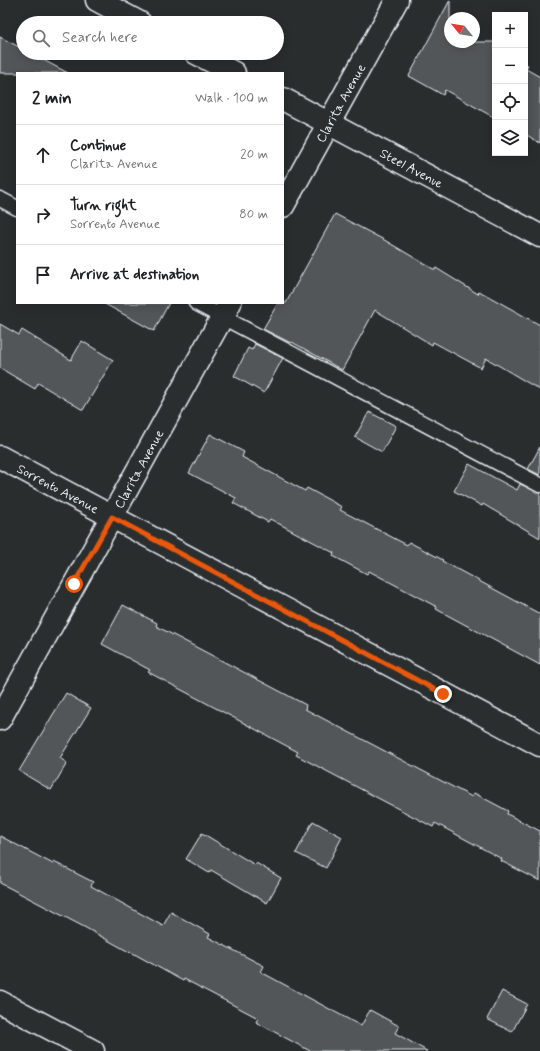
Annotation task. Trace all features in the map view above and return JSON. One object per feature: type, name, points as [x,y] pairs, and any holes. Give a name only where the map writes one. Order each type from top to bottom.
[{"type":"street","points":[[97,0],[127,16]]},
{"type":"street","name":"Clarita Avenue","points":[[284,204],[397,0]]},
{"type":"street","points":[[209,60],[232,72]]},
{"type":"street","name":"Steel Avenue","points":[[284,100],[540,236]]},
{"type":"street","name":"Clarita Avenue","points":[[0,719],[226,310]]},
{"type":"street","name":"Sorrento Avenue","points":[[0,457],[540,745]]},
{"type":"street","points":[[0,1002],[93,1051]]},
{"type":"lane","points":[[0,199],[16,207]]},
{"type":"lane","points":[[200,304],[226,310],[540,485]]},
{"type":"building","points":[[450,0],[450,12],[444,12],[444,48],[480,48],[480,42],[492,42],[492,116],[445,90],[443,95],[409,76]]},
{"type":"building","points":[[0,37],[16,45],[16,60],[43,60],[66,72],[16,72],[0,73]]},
{"type":"building","points":[[528,70],[540,77],[540,143],[528,136]]},
{"type":"building","points":[[335,214],[386,241],[435,270],[436,268],[478,294],[479,291],[540,325],[540,390],[486,358],[481,368],[433,342],[432,345],[375,310],[342,370],[292,342],[291,343],[263,329],[277,304],[286,303]]},
{"type":"building","points":[[105,304],[168,304],[154,331]]},
{"type":"building","points":[[0,324],[19,335],[22,330],[71,360],[82,341],[113,360],[83,410],[38,383],[35,389],[0,368]]},
{"type":"building","points":[[255,344],[283,358],[264,393],[234,376],[248,348],[252,350]]},
{"type":"building","points":[[369,412],[396,426],[382,452],[355,437]]},
{"type":"building","points":[[210,434],[244,452],[242,457],[305,491],[307,488],[342,507],[340,510],[407,545],[409,542],[540,614],[540,665],[436,609],[437,607],[369,571],[367,574],[333,556],[334,553],[270,519],[268,522],[233,503],[236,498],[189,473]]},
{"type":"building","points":[[540,447],[540,475],[528,469]]},
{"type":"building","points":[[469,464],[517,490],[520,484],[540,493],[540,538],[483,504],[482,506],[454,491]]},
{"type":"building","points":[[123,605],[157,623],[156,626],[306,705],[305,709],[472,797],[474,793],[508,811],[507,814],[540,831],[540,881],[501,861],[502,859],[435,823],[433,827],[296,755],[298,752],[148,672],[150,670],[102,644]]},
{"type":"building","points":[[66,693],[91,708],[60,758],[67,763],[51,790],[19,771]]},
{"type":"building","points":[[313,821],[342,837],[326,868],[296,853]]},
{"type":"building","points":[[202,833],[255,865],[256,863],[281,878],[267,903],[211,870],[209,873],[186,859]]},
{"type":"building","points":[[0,836],[53,864],[54,862],[93,882],[91,886],[163,926],[171,912],[210,934],[208,937],[264,966],[261,972],[361,1026],[370,1010],[399,1026],[395,1033],[427,1051],[310,1051],[256,1022],[258,1018],[184,979],[183,981],[0,883]]},
{"type":"building","points":[[502,991],[527,1004],[512,1032],[487,1019]]},
{"type":"route","points":[[74,584],[112,517],[443,694]]}]
